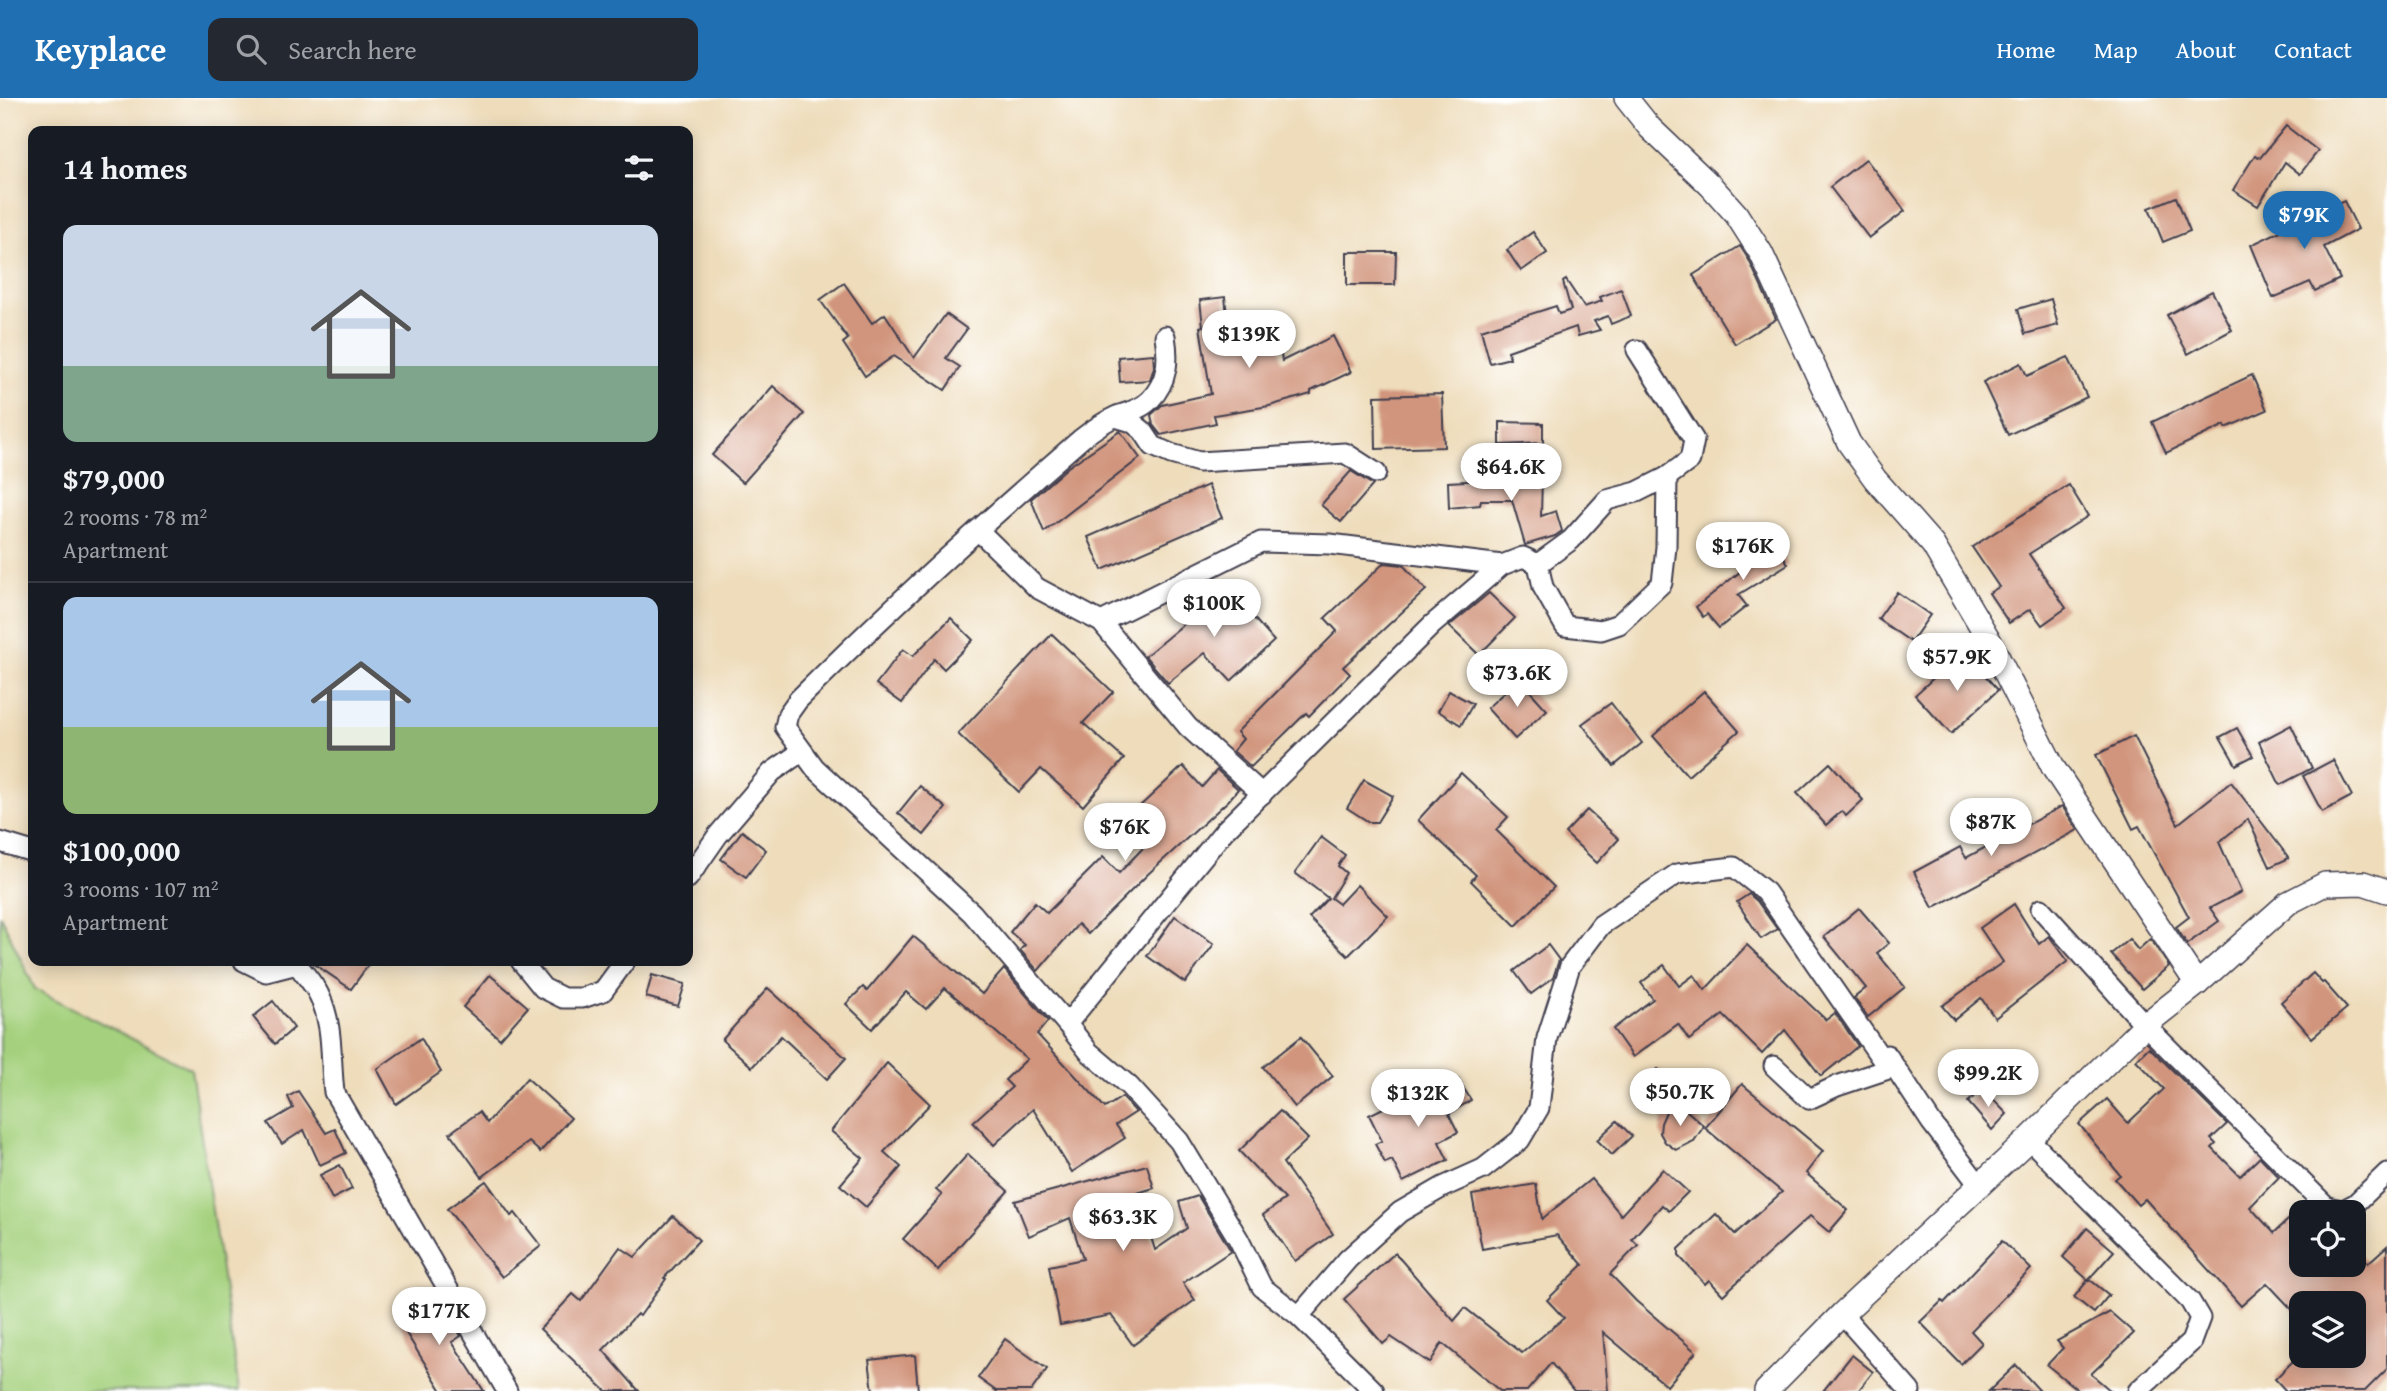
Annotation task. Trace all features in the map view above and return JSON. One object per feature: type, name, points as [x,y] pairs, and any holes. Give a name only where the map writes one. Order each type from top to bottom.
[{"type":"street","points":[[1626,98],[1650,128],[1711,186],[1736,214],[1761,253],[1849,443],[1875,479],[1933,545],[1989,638],[2054,769],[2197,984]]},
{"type":"street","points":[[1165,336],[1169,356],[1164,383],[1149,401],[1086,435],[978,530],[797,699],[788,714],[785,727],[815,768],[972,913],[1089,1052],[1129,1086],[1179,1141],[1239,1240],[1262,1287],[1299,1316],[1374,1391]]},
{"type":"street","points":[[1538,564],[1571,540],[1606,500],[1637,492],[1667,477],[1690,460],[1694,440],[1637,350]]},
{"type":"street","points":[[1115,417],[1132,422],[1143,431],[1153,446],[1199,462],[1345,453],[1376,473]]},
{"type":"street","points":[[1067,1024],[1224,831],[1432,625],[1502,565],[1523,556],[1538,564],[1543,587],[1565,626],[1601,630],[1619,624],[1662,583],[1666,547],[1667,477]]},
{"type":"street","points":[[978,530],[1037,588],[1101,622],[1188,727],[1262,794]]},
{"type":"street","points":[[1101,622],[1261,541],[1330,544],[1502,565]]},
{"type":"street","points":[[693,871],[718,835],[772,772],[801,752]]},
{"type":"street","points":[[0,842],[28,850]]},
{"type":"street","points":[[1299,1316],[1348,1259],[1400,1212],[1443,1187],[1483,1169],[1520,1140],[1539,1108],[1548,1038],[1570,966],[1601,925],[1677,874],[1734,867],[1766,892],[1979,1185]]},
{"type":"street","points":[[1766,1391],[1842,1314],[2146,1025],[2197,984],[2288,903],[2325,884],[2363,883],[2387,891]]},
{"type":"street","points":[[2041,909],[2146,1025],[2327,1207],[2343,1210],[2356,1204],[2387,1173]]},
{"type":"street","points":[[298,966],[319,994],[330,1025],[330,1063],[334,1092],[507,1391]]},
{"type":"street","points":[[525,966],[543,988],[562,998],[582,998],[603,991],[621,966]]},
{"type":"street","points":[[1877,1037],[1891,1067]]},
{"type":"street","points":[[1774,1066],[1809,1098],[1891,1067]]},
{"type":"street","points":[[2029,1139],[2190,1301],[2200,1318],[2191,1342],[2138,1391]]},
{"type":"street","points":[[1842,1314],[1910,1391]]},
{"type":"green space","points":[[0,915],[35,989],[191,1069],[239,1391],[0,1391]]},
{"type":"building","points":[[2286,126],[2318,151],[2300,174],[2285,162],[2258,206],[2233,190],[2255,155],[2260,158]]},
{"type":"building","points":[[1866,159],[1905,211],[1869,238],[1830,187]]},
{"type":"building","points":[[2176,197],[2190,231],[2163,242],[2149,208]]},
{"type":"building","points":[[2344,201],[2358,229],[2324,247],[2340,279],[2315,291],[2310,282],[2273,298],[2251,245]]},
{"type":"building","points":[[1533,232],[1547,253],[1521,271],[1507,250]]},
{"type":"building","points":[[1740,246],[1776,319],[1735,344],[1693,275]]},
{"type":"building","points":[[1347,252],[1396,252],[1395,285],[1347,285]]},
{"type":"building","points":[[1566,280],[1584,307],[1602,301],[1600,297],[1621,289],[1631,316],[1611,324],[1608,316],[1594,321],[1600,330],[1578,336],[1576,327],[1508,351],[1510,358],[1490,363],[1481,330],[1556,306],[1559,314],[1571,310],[1563,282]]},
{"type":"building","points":[[844,283],[872,323],[885,314],[914,358],[946,314],[967,329],[946,358],[960,367],[945,390],[894,356],[865,376],[843,343],[848,339],[820,300]]},
{"type":"building","points":[[2212,291],[2232,330],[2188,354],[2167,315]]},
{"type":"building","points":[[1225,297],[1228,324],[1275,316],[1282,361],[1333,336],[1351,372],[1311,391],[1311,394],[1269,406],[1214,415],[1216,423],[1161,435],[1153,425],[1151,415],[1162,405],[1211,394],[1200,327],[1203,326],[1200,300]]},
{"type":"building","points":[[2051,299],[2058,325],[2025,334],[2018,309]]},
{"type":"building","points":[[1153,354],[1154,367],[1150,380],[1120,382],[1118,357]]},
{"type":"building","points":[[2068,357],[2087,397],[2008,435],[1983,382],[2021,363],[2027,376]]},
{"type":"building","points":[[2252,375],[2267,410],[2226,428],[2225,425],[2166,453],[2152,422]]},
{"type":"building","points":[[773,386],[804,414],[743,483],[712,455]]},
{"type":"building","points":[[1442,394],[1444,447],[1376,449],[1375,396]]},
{"type":"building","points":[[1500,422],[1543,423],[1543,443],[1500,445]]},
{"type":"building","points":[[1120,431],[1140,458],[1044,532],[1031,499],[1068,467]]},
{"type":"building","points":[[1351,471],[1373,485],[1341,522],[1321,505]]},
{"type":"building","points":[[1542,477],[1541,516],[1556,511],[1562,531],[1555,536],[1525,545],[1512,500],[1481,500],[1480,505],[1449,508],[1448,482]]},
{"type":"building","points":[[1208,485],[1222,518],[1102,570],[1088,537]]},
{"type":"building","points":[[2069,485],[2088,516],[2029,554],[2066,608],[2042,625],[2030,609],[2009,623],[1989,593],[1999,587],[1972,547]]},
{"type":"building","points":[[1761,538],[1768,550],[1776,544],[1788,564],[1738,595],[1747,606],[1719,628],[1707,614],[1703,617],[1696,607],[1746,567],[1737,553]]},
{"type":"building","points":[[1384,563],[1403,565],[1426,590],[1343,667],[1350,674],[1309,716],[1306,713],[1251,767],[1233,751],[1243,739],[1237,732],[1337,631],[1325,618]]},
{"type":"building","points":[[1231,585],[1253,613],[1251,615],[1274,641],[1231,681],[1205,653],[1168,683],[1145,656]]},
{"type":"building","points":[[1897,592],[1930,615],[1911,642],[1878,619]]},
{"type":"building","points":[[1489,593],[1515,618],[1479,655],[1449,626]]},
{"type":"building","points":[[951,618],[973,640],[944,669],[934,659],[902,703],[876,684],[903,649],[913,656]]},
{"type":"building","points":[[1052,634],[1113,692],[1083,723],[1124,759],[1083,806],[1041,769],[1019,792],[958,734]]},
{"type":"building","points":[[1963,651],[1998,690],[1951,734],[1915,695]]},
{"type":"building","points":[[1519,679],[1547,710],[1515,739],[1487,708]]},
{"type":"building","points":[[1449,691],[1473,704],[1461,725],[1438,711]]},
{"type":"building","points":[[1704,691],[1739,731],[1688,776],[1653,736]]},
{"type":"building","points":[[1611,703],[1642,743],[1614,766],[1582,724]]},
{"type":"building","points":[[2291,725],[2312,768],[2280,785],[2259,742]]},
{"type":"building","points":[[2237,728],[2253,756],[2236,765],[2220,737]]},
{"type":"building","points":[[2134,736],[2178,824],[2231,782],[2289,858],[2270,867],[2248,819],[2219,842],[2241,892],[2210,908],[2219,921],[2187,944],[2176,927],[2189,917],[2139,826],[2133,829],[2096,755]]},
{"type":"building","points":[[2333,760],[2352,796],[2322,812],[2303,776]]},
{"type":"building","points":[[1830,763],[1863,800],[1846,816],[1842,811],[1826,825],[1797,793]]},
{"type":"building","points":[[1183,766],[1202,787],[1217,770],[1238,789],[1088,934],[1078,924],[1038,971],[1020,950],[1025,945],[1010,932],[1035,902],[1047,913],[1103,857],[1119,873],[1145,846],[1123,822]]},
{"type":"building","points":[[1461,773],[1508,817],[1496,830],[1554,887],[1516,926],[1471,881],[1476,875],[1418,820]]},
{"type":"building","points":[[1364,780],[1393,796],[1377,822],[1369,822],[1347,808]]},
{"type":"building","points":[[920,786],[946,808],[924,835],[898,813]]},
{"type":"building","points":[[2062,806],[2078,830],[1933,908],[1914,872],[1960,847],[1966,858]]},
{"type":"building","points":[[1587,810],[1619,839],[1597,863],[1565,833]]},
{"type":"building","points":[[742,831],[766,850],[746,877],[721,859]]},
{"type":"building","points":[[1321,837],[1345,855],[1338,866],[1346,873],[1331,898],[1339,904],[1357,885],[1388,916],[1348,956],[1309,918],[1328,898],[1295,873]]},
{"type":"building","points":[[1749,894],[1777,929],[1761,939],[1737,902]]},
{"type":"building","points":[[2014,904],[2039,944],[2049,936],[2068,961],[1995,1018],[1981,998],[1954,1020],[1942,1006],[2003,962],[1980,928]]},
{"type":"building","points":[[1859,908],[1889,943],[1877,953],[1905,987],[1868,1017],[1854,998],[1866,988],[1824,937]]},
{"type":"building","points":[[1175,916],[1214,944],[1185,983],[1147,956]]},
{"type":"building","points":[[913,936],[982,994],[1004,969],[1048,1021],[1037,1034],[1105,1108],[1122,1097],[1136,1112],[1116,1125],[1125,1138],[1072,1172],[1033,1109],[994,1145],[973,1122],[1012,1087],[1005,1080],[1027,1059],[945,988],[926,1009],[906,992],[872,1029],[846,1004],[863,987],[867,991]]},
{"type":"building","points":[[2129,939],[2138,950],[2150,939],[2169,966],[2142,989],[2111,954]]},
{"type":"building","points":[[1548,945],[1559,960],[1553,978],[1531,994],[1514,971]]},
{"type":"building","points":[[1747,945],[1826,1020],[1835,1013],[1858,1046],[1821,1076],[1785,1030],[1762,1054],[1723,1015],[1689,1040],[1678,1024],[1633,1057],[1613,1029],[1653,999],[1641,983],[1664,965],[1679,986],[1694,975],[1705,990]]},
{"type":"building","points":[[317,966],[367,966],[351,989]]},
{"type":"building","points":[[2313,973],[2347,1008],[2312,1038],[2281,1002]]},
{"type":"building","points":[[490,975],[528,1007],[500,1039],[463,1007]]},
{"type":"building","points":[[652,975],[685,984],[678,1006],[646,997]]},
{"type":"building","points":[[768,988],[846,1058],[827,1079],[781,1036],[752,1067],[722,1040]]},
{"type":"building","points":[[273,1001],[294,1028],[275,1044],[253,1017]]},
{"type":"building","points":[[1301,1037],[1333,1076],[1295,1107],[1263,1067]]},
{"type":"building","points":[[421,1038],[441,1072],[396,1104],[377,1069]]},
{"type":"building","points":[[2149,1047],[2227,1124],[2211,1139],[2216,1144],[2212,1148],[2240,1176],[2260,1157],[2279,1177],[2250,1207],[2274,1233],[2289,1219],[2289,1277],[2366,1277],[2366,1261],[2368,1263],[2387,1246],[2387,1369],[2365,1391],[2286,1391],[2275,1379],[2289,1365],[2289,1368],[2366,1368],[2366,1291],[2289,1291],[2289,1306],[2267,1283],[2241,1306],[2145,1199],[2138,1205],[2115,1179],[2120,1175],[2079,1124],[2107,1099],[2128,1123],[2164,1089],[2136,1060]]},
{"type":"building","points":[[887,1063],[930,1104],[884,1152],[901,1167],[866,1207],[840,1185],[863,1158],[831,1131]]},
{"type":"building","points":[[1658,1069],[1672,1086],[1658,1098],[1644,1082]]},
{"type":"building","points":[[527,1078],[571,1118],[540,1152],[529,1142],[482,1177],[450,1133],[479,1112],[487,1123]]},
{"type":"building","points":[[1458,1079],[1471,1100],[1449,1114],[1458,1132],[1439,1142],[1448,1160],[1403,1182],[1392,1160],[1385,1163],[1375,1144],[1382,1141],[1369,1115],[1426,1087],[1430,1097]]},
{"type":"building","points":[[1742,1084],[1823,1151],[1806,1173],[1848,1210],[1829,1232],[1810,1216],[1723,1295],[1709,1280],[1705,1284],[1679,1256],[1679,1249],[1716,1214],[1735,1234],[1782,1192],[1705,1128]]},
{"type":"building","points":[[1983,1089],[2007,1114],[1992,1130],[1968,1102]]},
{"type":"building","points":[[298,1091],[326,1133],[335,1129],[346,1153],[320,1165],[304,1130],[282,1144],[268,1123],[293,1108],[288,1097]]},
{"type":"building","points":[[1668,1107],[1686,1110],[1704,1126],[1694,1141],[1676,1150],[1665,1142],[1660,1133]]},
{"type":"building","points":[[1280,1111],[1308,1139],[1283,1163],[1333,1234],[1295,1261],[1263,1215],[1285,1199],[1239,1151]]},
{"type":"building","points":[[1617,1121],[1632,1136],[1612,1155],[1597,1140]]},
{"type":"building","points":[[968,1154],[1008,1191],[938,1270],[903,1239],[942,1195],[936,1190]]},
{"type":"building","points":[[340,1165],[352,1189],[332,1199],[320,1175]]},
{"type":"building","points":[[1147,1165],[1154,1188],[1137,1193],[1155,1250],[1187,1228],[1179,1202],[1198,1196],[1231,1251],[1183,1283],[1195,1300],[1133,1345],[1111,1315],[1060,1325],[1049,1266],[1083,1259],[1070,1218],[1029,1236],[1015,1201]]},
{"type":"building","points":[[1663,1169],[1688,1192],[1669,1211],[1662,1205],[1632,1239],[1638,1245],[1610,1274],[1636,1301],[1696,1352],[1667,1386],[1603,1332],[1608,1391],[1574,1391],[1551,1363],[1527,1391],[1500,1391],[1442,1343],[1430,1363],[1391,1337],[1383,1344],[1344,1299],[1395,1253],[1454,1321],[1465,1308],[1522,1353],[1564,1318],[1547,1300],[1583,1265],[1557,1235],[1482,1249],[1472,1195],[1536,1184],[1542,1219],[1591,1179],[1621,1215]]},
{"type":"building","points":[[486,1181],[511,1216],[515,1213],[541,1246],[502,1277],[447,1209]]},
{"type":"building","points":[[673,1216],[699,1240],[664,1278],[666,1279],[640,1316],[637,1314],[603,1350],[639,1391],[606,1391],[540,1329],[573,1294],[581,1301],[620,1247],[635,1257]]},
{"type":"building","points":[[2087,1228],[2114,1251],[2088,1280],[2063,1257]]},
{"type":"building","points":[[2002,1241],[2031,1269],[1971,1331],[1982,1343],[1961,1364],[1920,1322],[1942,1301],[1944,1303]]},
{"type":"building","points":[[2089,1279],[2109,1295],[2094,1313],[2074,1297]]},
{"type":"building","points":[[438,1296],[461,1336],[452,1342],[484,1391],[442,1391],[398,1320]]},
{"type":"building","points":[[2110,1312],[2134,1333],[2091,1374],[2111,1391],[2079,1391],[2047,1365],[2063,1348],[2057,1341]]},
{"type":"building","points":[[1005,1339],[1047,1369],[1031,1391],[996,1391],[978,1378]]},
{"type":"building","points":[[915,1355],[918,1391],[873,1391],[869,1360]]},
{"type":"building","points":[[1852,1355],[1873,1372],[1858,1391],[1823,1391]]},
{"type":"building","points":[[2016,1365],[2040,1391],[1989,1391]]}]
